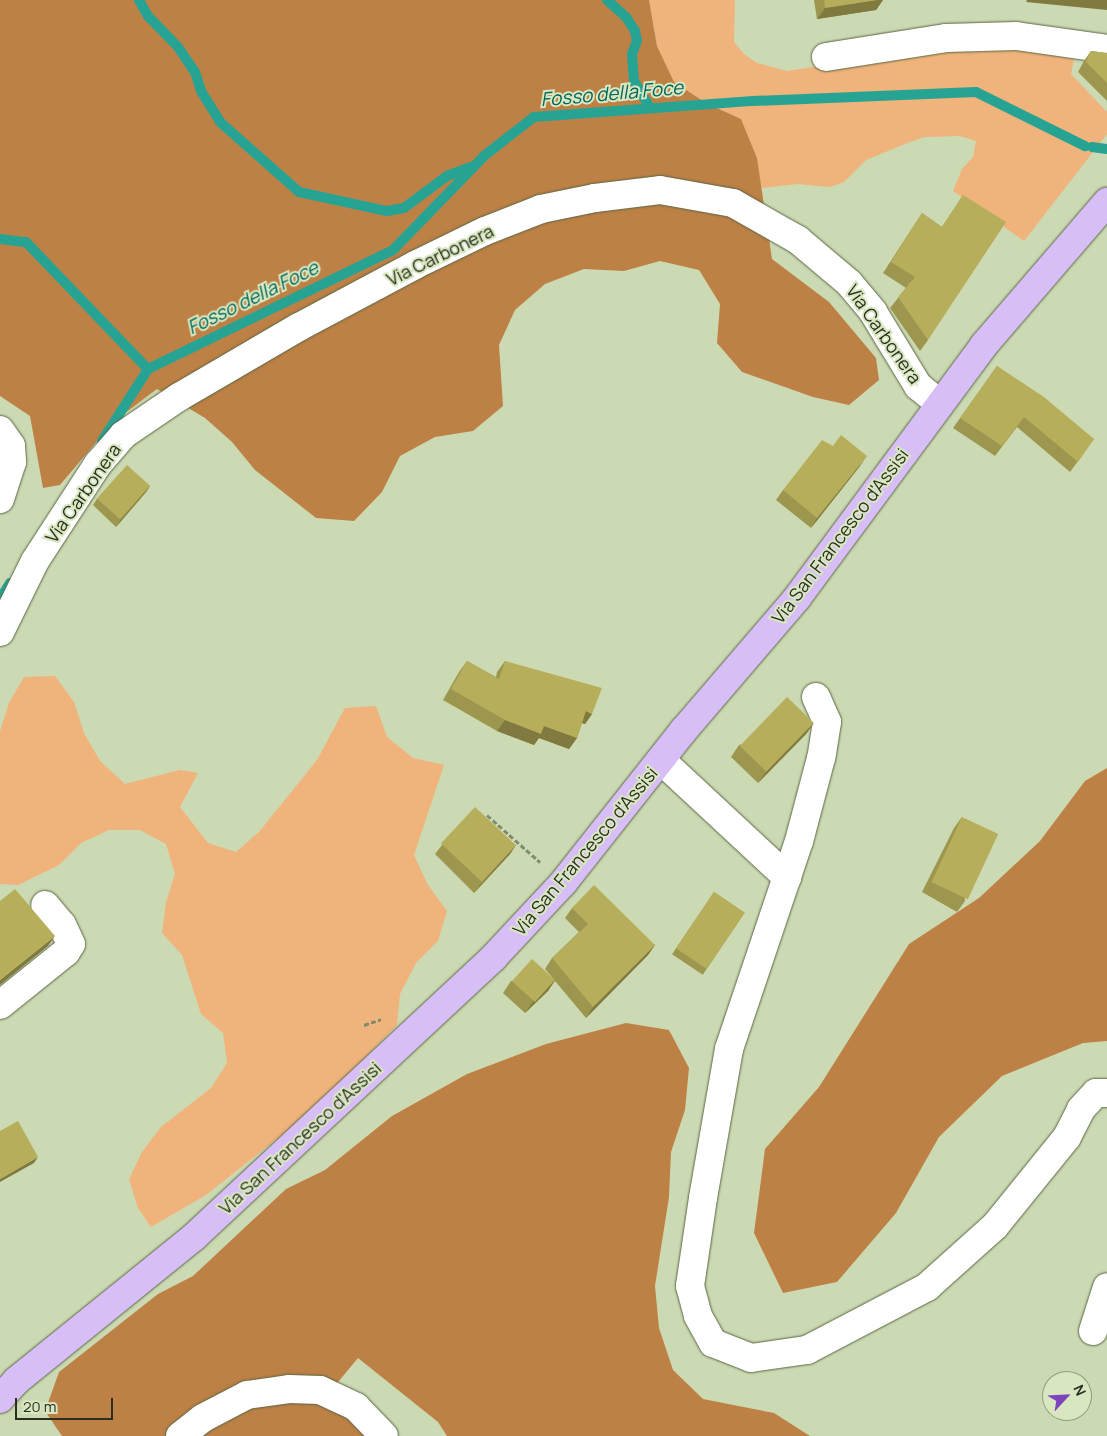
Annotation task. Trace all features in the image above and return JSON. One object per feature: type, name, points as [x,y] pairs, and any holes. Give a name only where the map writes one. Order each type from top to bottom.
[{"type":"main road","name":"Via San Francesco d'Assisi","points":[[0,1399],[16,1381],[195,1236],[493,958],[563,883],[662,761],[684,730],[797,598],[938,402],[1072,239],[1107,202]]},
{"type":"street","points":[[826,57],[946,38],[1006,36],[1107,49]]},
{"type":"street","name":"Via Carbonera","points":[[0,632],[35,561],[98,464],[123,436],[179,397],[307,323],[450,248],[541,209],[595,198],[660,190],[733,203],[798,240],[849,283],[873,312],[918,386],[938,402]]},
{"type":"street","points":[[0,430],[12,446],[12,462],[0,499]]},
{"type":"street","points":[[816,697],[827,722],[821,758],[787,877],[729,1049],[702,1198],[690,1286],[698,1316],[713,1343],[751,1358],[807,1350],[927,1287],[995,1226],[1067,1137],[1081,1109],[1096,1093],[1107,1093]]},
{"type":"street","points":[[662,761],[787,877]]},
{"type":"street","points":[[0,1005],[66,952],[71,944],[62,925],[45,905]]},
{"type":"street","points":[[1093,1331],[1107,1286]]},
{"type":"street","points":[[180,1436],[203,1418],[247,1395],[289,1389],[320,1390],[356,1407],[384,1436]]},
{"type":"path","points":[[487,815],[543,864]]},
{"type":"shaded area","points":[[0,0],[649,0],[657,46],[674,82],[706,103],[741,119],[757,158],[772,259],[829,302],[876,358],[879,380],[849,405],[813,397],[742,372],[717,343],[720,304],[699,270],[660,261],[624,271],[584,269],[545,284],[515,310],[499,345],[503,406],[473,431],[435,437],[400,456],[382,492],[354,521],[316,518],[255,470],[232,442],[205,418],[157,389],[113,422],[60,485],[43,488],[30,416],[0,396]]},
{"type":"shaded area","points":[[649,0],[735,0],[734,42],[744,54],[757,63],[787,71],[943,47],[1017,45],[1075,54],[1071,74],[1107,112],[1107,134],[1024,241],[953,191],[962,169],[973,157],[976,141],[960,136],[925,137],[910,142],[866,160],[844,182],[830,187],[798,184],[761,188],[757,158],[741,119],[706,103],[674,82],[657,46]]},
{"type":"shaded area","points":[[55,676],[74,702],[84,733],[100,761],[125,784],[180,770],[198,773],[180,807],[208,843],[236,852],[259,832],[317,760],[345,708],[376,706],[387,737],[413,758],[444,765],[414,855],[428,885],[447,911],[438,941],[416,963],[400,994],[397,1025],[311,1112],[206,1195],[151,1227],[138,1208],[129,1179],[142,1152],[161,1127],[211,1088],[227,1063],[223,1033],[201,1014],[182,955],[162,933],[166,902],[175,874],[166,844],[140,830],[109,830],[81,843],[59,865],[18,885],[0,884],[0,731],[9,703],[24,677]]},
{"type":"shaded area","points":[[1107,768],[1107,1041],[1083,1043],[1002,1076],[939,1137],[896,1213],[837,1282],[783,1293],[754,1233],[765,1149],[819,1087],[909,944],[979,898],[1040,841],[1085,781]]},
{"type":"shaded area","points":[[626,1023],[669,1030],[689,1068],[685,1110],[671,1152],[669,1197],[655,1286],[659,1328],[673,1370],[703,1399],[774,1413],[810,1436],[447,1436],[438,1422],[358,1358],[333,1388],[369,1436],[62,1436],[45,1411],[59,1372],[158,1294],[193,1276],[286,1189],[325,1170],[392,1116],[467,1074],[546,1044]]},
{"type":"building","points":[[824,0],[877,0],[825,8]]},
{"type":"building","points":[[1091,51],[1107,53],[1107,83],[1086,62]]},
{"type":"building","points":[[963,195],[1006,222],[928,340],[898,297],[915,277],[891,262],[922,213],[942,227]]},
{"type":"building","points":[[997,366],[1044,397],[1094,439],[1078,462],[1024,417],[1002,446],[960,418]]},
{"type":"building","points":[[841,435],[867,456],[817,518],[783,490],[822,440],[833,446]]},
{"type":"building","points":[[127,465],[150,486],[120,519],[97,498]]},
{"type":"building","points":[[467,661],[499,679],[505,661],[602,688],[592,714],[586,711],[577,738],[544,726],[541,734],[505,720],[451,689]]},
{"type":"building","points":[[787,697],[814,723],[766,772],[740,746]]},
{"type":"building","points":[[475,807],[516,845],[482,882],[441,844]]},
{"type":"building","points":[[962,817],[998,834],[968,899],[932,882]]},
{"type":"building","points":[[594,885],[655,945],[593,1007],[552,958],[588,924],[572,908]]},
{"type":"building","points":[[15,889],[55,936],[0,980],[0,901]]},
{"type":"building","points":[[714,892],[745,913],[707,969],[676,948]]},
{"type":"building","points":[[532,959],[555,980],[535,1002],[512,981]]},
{"type":"building","points":[[18,1121],[38,1157],[0,1179],[0,1131]]},
{"type":"waterway","points":[[139,0],[148,16],[178,47],[195,72],[201,91],[220,122],[299,192],[387,211],[404,208],[447,176],[471,167]]},
{"type":"waterway","points":[[607,0],[626,17],[635,31],[637,41],[632,54],[634,81],[650,108]]},
{"type":"waterway","name":"Fosso della Foce","points":[[102,441],[148,369],[393,250],[484,156],[534,117],[753,101],[976,92],[1085,146]]},
{"type":"waterway","name":"Fosso della Foce","points":[[1092,147],[1107,149]]},
{"type":"waterway","name":"Fosso della Foce","points":[[0,239],[26,242],[148,369]]},
{"type":"waterway","name":"Fosso della Foce","points":[[0,599],[10,583]]}]
